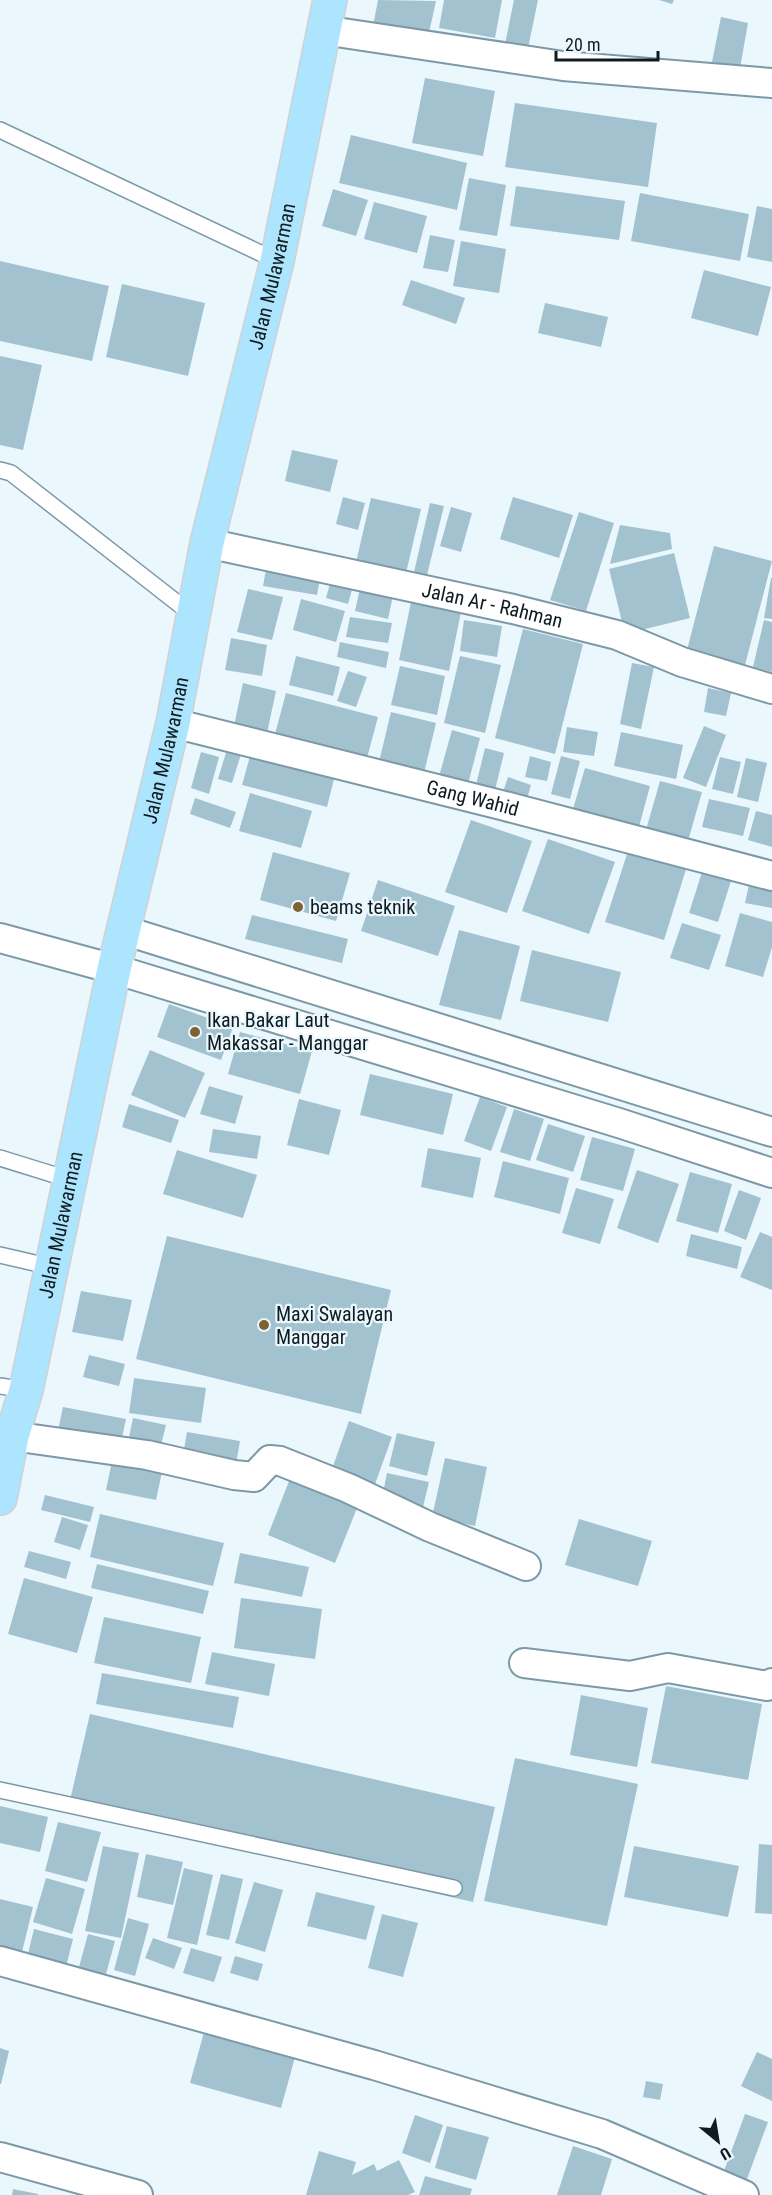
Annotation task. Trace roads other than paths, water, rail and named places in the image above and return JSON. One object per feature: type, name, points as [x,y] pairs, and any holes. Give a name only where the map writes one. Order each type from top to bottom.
[{"type":"main road","name":"Jalan Mulawarman","points":[[0,1498],[12,1436],[13,1388],[52,1267],[114,969],[173,723],[207,543],[277,261],[327,15]]},
{"type":"street","points":[[327,15],[563,66],[772,83]]},
{"type":"street","name":"Jalan Ar - Rahman","points":[[207,543],[513,609],[616,635],[682,662],[772,689]]},
{"type":"street","name":"Gang Wahid","points":[[173,723],[772,876]]},
{"type":"street","points":[[123,930],[772,1132]]},
{"type":"street","points":[[0,938],[114,969],[619,1123],[772,1173]]},
{"type":"street","points":[[12,1436],[147,1455],[254,1478],[270,1460],[280,1461],[348,1488],[430,1527],[526,1566]]},
{"type":"street","points":[[524,1663],[630,1676],[668,1668],[767,1686],[772,1683]]},
{"type":"street","points":[[0,1961],[374,2065],[602,2134],[744,2195]]},
{"type":"street","points":[[0,2157],[138,2195]]},
{"type":"lane","points":[[0,130],[277,261]]},
{"type":"lane","points":[[0,470],[11,474],[194,616]]},
{"type":"lane","points":[[0,1158],[71,1180]]},
{"type":"lane","points":[[0,1255],[52,1267]]},
{"type":"lane","points":[[0,1790],[454,1888]]},
{"type":"place","name":"beams teknik","points":[[298,907]]},
{"type":"place","name":"Ikan Bakar Laut Makassar - Manggar","points":[[195,1032]]},
{"type":"place","name":"Maxi Swalayan Manggar","points":[[264,1325]]}]
